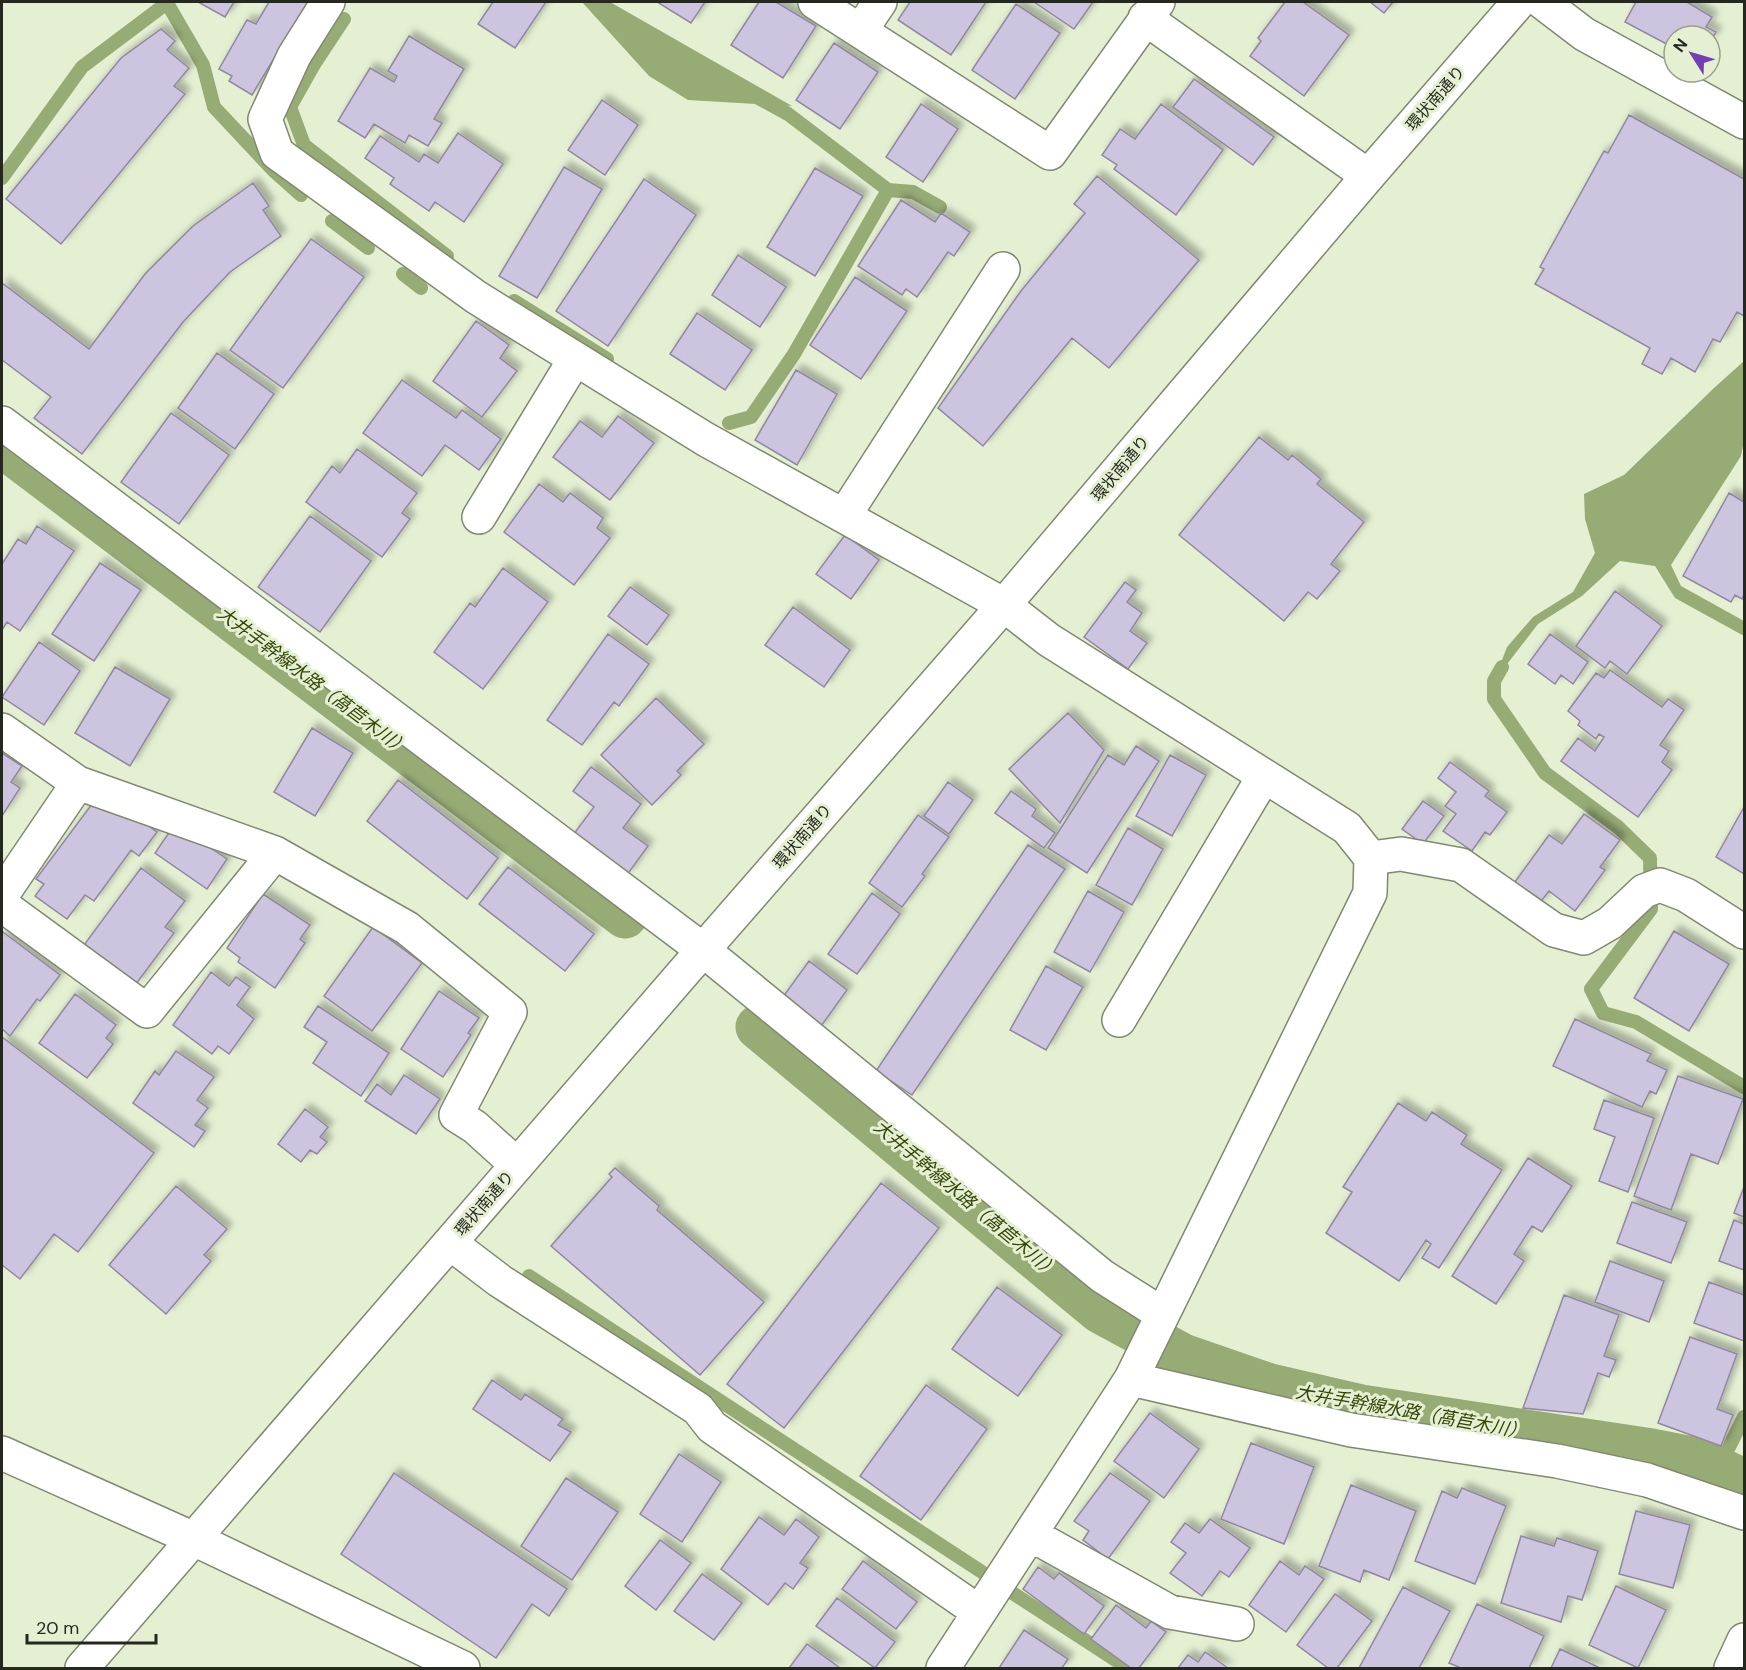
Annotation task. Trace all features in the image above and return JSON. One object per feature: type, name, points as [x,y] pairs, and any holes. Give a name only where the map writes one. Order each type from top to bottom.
[{"type":"main road","points":[[328,2],[294,56],[265,119],[277,153],[476,297],[575,359],[705,439],[1004,604],[1049,640],[1347,828],[1371,858],[1370,892],[1136,1368],[943,1668]]},
{"type":"main road","points":[[815,2],[1050,153],[1151,10],[1368,176]]},
{"type":"main road","points":[[861,30],[880,2]]},
{"type":"main road","name":"環状南通り","points":[[82,1668],[1004,604],[1519,2]]},
{"type":"main road","points":[[1542,2],[1584,34],[1744,122]]},
{"type":"main road","points":[[844,516],[1003,270]]},
{"type":"main road","points":[[479,517],[575,359]]},
{"type":"main road","points":[[2,423],[703,950],[1102,1276],[1160,1317]]},
{"type":"main road","points":[[2,730],[78,783],[275,852],[407,928],[510,1012],[456,1115],[475,1127],[517,1165]]},
{"type":"main road","points":[[1119,1020],[1264,776]]},
{"type":"main road","points":[[2,895],[78,783]]},
{"type":"main road","points":[[2,906],[147,1011],[275,852]]},
{"type":"main road","points":[[1371,858],[1401,854],[1461,865],[1554,930],[1584,938],[1610,923],[1652,888],[1686,895],[1744,932]]},
{"type":"main road","points":[[450,1243],[500,1281],[698,1409],[712,1427],[979,1612]]},
{"type":"main road","points":[[1136,1368],[1351,1430],[1557,1461],[1647,1480],[1744,1513]]},
{"type":"main road","points":[[2,1453],[194,1539],[463,1668]]},
{"type":"main road","points":[[1030,1534],[1170,1612],[1237,1624]]},
{"type":"main road","points":[[1731,1668],[1744,1640]]},
{"type":"shaded area","points":[[582,2],[610,2],[792,106],[688,100],[649,76]]},
{"type":"shaded area","points":[[1744,361],[1744,441],[1741,456],[1671,565],[1681,586],[1744,621],[1744,636],[1675,598],[1655,566],[1620,561],[1582,596],[1538,624],[1494,681],[1507,647],[1533,617],[1573,592],[1595,553],[1585,519],[1584,494],[1624,475]]},
{"type":"building","points":[[198,2],[234,2],[225,17]]},
{"type":"building","points":[[269,2],[308,2],[252,95],[229,81],[232,76],[219,69],[247,20],[256,24]]},
{"type":"building","points":[[493,2],[546,2],[515,48],[478,24]]},
{"type":"building","points":[[657,2],[705,2],[691,23]]},
{"type":"building","points":[[759,2],[776,2],[816,26],[783,78],[731,45]]},
{"type":"building","points":[[910,2],[986,2],[951,55],[898,20]]},
{"type":"building","points":[[1034,2],[1093,2],[1074,29]]},
{"type":"building","points":[[1285,2],[1303,2],[1349,35],[1304,96],[1250,56],[1261,41],[1258,38]]},
{"type":"building","points":[[1370,2],[1393,2],[1384,13]]},
{"type":"building","points":[[1636,2],[1687,2],[1712,17],[1708,24],[1662,24],[1662,42],[1625,22]]},
{"type":"building","points":[[1016,4],[1060,33],[1015,99],[972,70]]},
{"type":"building","points":[[161,29],[175,41],[167,50],[189,68],[174,86],[185,94],[61,244],[6,199],[121,58]]},
{"type":"building","points":[[409,36],[464,69],[434,119],[442,123],[428,146],[409,135],[405,143],[374,124],[365,138],[338,121],[370,68],[394,82],[397,76],[388,71]]},
{"type":"building","points":[[834,43],[878,72],[840,129],[796,100]]},
{"type":"building","points":[[1194,79],[1274,137],[1253,165],[1173,107]]},
{"type":"building","points":[[602,100],[638,125],[605,175],[568,150]]},
{"type":"building","points":[[921,104],[958,129],[923,182],[886,157]]},
{"type":"building","points":[[1161,104],[1223,150],[1176,215],[1114,169],[1117,165],[1102,155],[1120,129],[1135,139]]},
{"type":"building","points":[[1629,115],[1744,179],[1744,316],[1737,312],[1720,342],[1713,339],[1695,372],[1671,358],[1662,374],[1642,364],[1650,348],[1535,284],[1544,269],[1540,267],[1604,151],[1608,153]]},
{"type":"building","points":[[458,133],[503,164],[464,222],[435,202],[429,211],[390,184],[394,178],[365,158],[380,136],[419,162],[424,154],[438,163]]},
{"type":"building","points":[[564,167],[602,189],[537,298],[499,276]]},
{"type":"building","points":[[815,168],[863,196],[815,276],[767,247]]},
{"type":"building","points":[[1097,176],[1199,260],[1109,368],[1072,338],[983,446],[938,408],[1021,291],[1085,213],[1074,204]]},
{"type":"building","points":[[644,179],[696,215],[608,346],[556,311]]},
{"type":"building","points":[[253,183],[269,206],[263,210],[281,236],[230,272],[183,322],[82,454],[34,418],[51,397],[2,360],[2,283],[89,349],[145,274],[193,226]]},
{"type":"building","points":[[901,200],[935,222],[941,213],[970,232],[954,256],[948,252],[917,297],[906,289],[902,295],[858,266]]},
{"type":"building","points":[[311,239],[364,277],[283,388],[230,350]]},
{"type":"building","points":[[738,255],[786,287],[760,327],[712,295]]},
{"type":"building","points":[[855,277],[907,311],[861,379],[810,345]]},
{"type":"building","points":[[697,313],[752,350],[725,390],[670,354]]},
{"type":"building","points":[[476,321],[509,345],[500,358],[517,371],[482,417],[433,381]]},
{"type":"building","points":[[217,353],[274,394],[235,449],[178,408]]},
{"type":"building","points":[[796,370],[837,394],[797,465],[755,440]]},
{"type":"building","points":[[402,380],[456,418],[462,410],[501,439],[479,470],[445,445],[422,476],[363,433]]},
{"type":"building","points":[[171,413],[229,455],[179,524],[121,482]]},
{"type":"building","points":[[618,416],[654,443],[610,500],[553,457],[580,421],[602,437]]},
{"type":"building","points":[[1259,437],[1288,460],[1292,455],[1321,479],[1317,484],[1364,522],[1331,564],[1340,571],[1317,599],[1308,592],[1284,621],[1179,535]]},
{"type":"building","points":[[357,449],[417,493],[402,513],[410,519],[382,557],[306,502],[332,466],[340,473]]},
{"type":"building","points":[[539,484],[563,502],[570,493],[603,518],[597,528],[610,538],[574,585],[504,532]]},
{"type":"building","points":[[1729,493],[1744,502],[1744,595],[1742,599],[1735,595],[1731,602],[1683,576]]},
{"type":"building","points":[[310,516],[371,561],[320,632],[258,587]]},
{"type":"building","points":[[37,526],[74,551],[20,631],[7,622],[2,630],[2,564],[18,539],[26,544]]},
{"type":"building","points":[[845,535],[879,560],[851,599],[816,574]]},
{"type":"building","points":[[100,563],[141,590],[94,661],[52,634]]},
{"type":"building","points":[[503,568],[548,602],[483,689],[434,652],[470,603],[475,607]]},
{"type":"building","points":[[1125,582],[1136,590],[1127,602],[1142,613],[1130,631],[1147,643],[1128,669],[1084,637]]},
{"type":"building","points":[[630,587],[669,615],[647,645],[608,616]]},
{"type":"building","points":[[1615,591],[1662,626],[1627,674],[1610,661],[1605,668],[1576,646]]},
{"type":"building","points":[[793,607],[850,650],[824,687],[765,645]]},
{"type":"building","points":[[608,634],[649,664],[619,706],[614,702],[582,745],[547,720]]},
{"type":"building","points":[[1550,634],[1588,662],[1573,684],[1561,675],[1555,684],[1528,664]]},
{"type":"building","points":[[39,642],[80,671],[44,725],[2,697]]},
{"type":"building","points":[[115,667],[170,699],[130,766],[75,733]]},
{"type":"building","points":[[1610,670],[1662,707],[1668,699],[1684,710],[1660,745],[1669,751],[1662,762],[1672,770],[1638,817],[1561,761],[1578,738],[1595,751],[1604,737],[1599,734],[1596,739],[1578,725],[1580,721],[1568,711],[1596,673],[1604,678]]},
{"type":"building","points":[[656,698],[704,744],[677,771],[681,775],[652,805],[601,755]]},
{"type":"building","points":[[1068,713],[1104,750],[1060,823],[1009,769]]},
{"type":"building","points":[[312,728],[353,753],[315,816],[274,792]]},
{"type":"building","points":[[1136,746],[1159,761],[1087,873],[1048,848],[1108,755],[1124,765]]},
{"type":"building","points":[[2,753],[22,766],[11,782],[20,788],[2,816]]},
{"type":"building","points":[[1170,755],[1206,775],[1172,836],[1136,816]]},
{"type":"building","points":[[1450,762],[1489,791],[1485,796],[1507,812],[1490,835],[1485,832],[1472,851],[1443,831],[1456,814],[1445,806],[1456,792],[1438,778]]},
{"type":"building","points":[[591,767],[641,804],[623,828],[648,846],[627,875],[573,835],[594,807],[573,791]]},
{"type":"building","points":[[398,780],[498,858],[467,899],[367,821]]},
{"type":"building","points":[[948,782],[973,800],[949,834],[924,816]]},
{"type":"building","points":[[1011,791],[1036,809],[1032,816],[1055,833],[1044,848],[995,813]]},
{"type":"building","points":[[1423,801],[1444,816],[1423,844],[1402,829]]},
{"type":"building","points":[[92,804],[129,812],[157,832],[139,856],[131,850],[94,901],[85,895],[67,919],[35,896],[44,884],[36,879]]},
{"type":"building","points":[[1744,807],[1744,874],[1716,857]]},
{"type":"building","points":[[1584,814],[1620,840],[1600,867],[1605,870],[1575,911],[1549,891],[1538,905],[1512,886],[1549,835],[1562,844]]},
{"type":"building","points":[[918,815],[949,837],[922,874],[925,876],[902,907],[869,883]]},
{"type":"building","points":[[175,824],[227,859],[207,889],[155,853]]},
{"type":"building","points":[[1128,828],[1163,849],[1132,905],[1096,885]]},
{"type":"building","points":[[1028,845],[1065,869],[912,1095],[876,1071]]},
{"type":"building","points":[[508,867],[594,934],[565,971],[479,904]]},
{"type":"building","points":[[141,868],[185,901],[165,927],[174,933],[136,984],[84,945]]},
{"type":"building","points":[[1088,891],[1124,912],[1090,972],[1054,952]]},
{"type":"building","points":[[872,893],[900,914],[857,974],[828,954]]},
{"type":"building","points":[[263,894],[310,925],[300,939],[305,943],[275,988],[238,962],[240,958],[227,948]]},
{"type":"building","points":[[373,927],[422,963],[372,1031],[324,996]]},
{"type":"building","points":[[1674,931],[1729,964],[1689,1031],[1634,998]]},
{"type":"building","points":[[3,932],[60,975],[40,1001],[37,999],[10,1036],[2,1029]]},
{"type":"building","points":[[809,961],[847,990],[819,1029],[780,1001]]},
{"type":"building","points":[[1046,966],[1083,987],[1046,1050],[1010,1030]]},
{"type":"building","points":[[211,972],[229,986],[236,977],[250,987],[237,1005],[254,1019],[229,1054],[218,1046],[212,1054],[173,1025]]},
{"type":"building","points":[[439,991],[479,1018],[468,1033],[471,1035],[443,1077],[401,1049]]},
{"type":"building","points":[[75,994],[116,1025],[106,1038],[113,1044],[87,1078],[39,1043]]},
{"type":"building","points":[[318,1006],[389,1053],[361,1096],[313,1063],[327,1042],[304,1027]]},
{"type":"building","points":[[1575,1019],[1651,1054],[1647,1061],[1667,1070],[1656,1094],[1650,1091],[1642,1107],[1553,1066]]},
{"type":"building","points":[[2,1037],[154,1153],[78,1252],[54,1234],[20,1279],[2,1265]]},
{"type":"building","points":[[176,1051],[214,1077],[197,1100],[208,1108],[195,1125],[205,1131],[194,1147],[133,1103],[155,1071],[159,1075]]},
{"type":"building","points":[[404,1075],[440,1099],[416,1134],[365,1101],[377,1084],[391,1095]]},
{"type":"building","points":[[1678,1076],[1743,1099],[1718,1164],[1691,1154],[1671,1210],[1634,1196]]},
{"type":"building","points":[[1604,1100],[1654,1118],[1628,1192],[1599,1181],[1615,1137],[1594,1129]]},
{"type":"building","points":[[1398,1103],[1426,1121],[1432,1112],[1467,1135],[1461,1144],[1502,1170],[1439,1268],[1422,1258],[1431,1244],[1426,1240],[1399,1281],[1326,1233],[1352,1192],[1343,1187]]},
{"type":"building","points":[[305,1109],[328,1127],[320,1137],[327,1142],[317,1154],[310,1150],[301,1162],[278,1144]]},
{"type":"building","points":[[1528,1158],[1572,1186],[1542,1232],[1532,1226],[1514,1254],[1524,1261],[1496,1304],[1452,1276]]},
{"type":"building","points":[[615,1168],[659,1206],[657,1210],[764,1302],[700,1375],[551,1246],[612,1177],[609,1174]]},
{"type":"building","points":[[881,1183],[939,1228],[784,1428],[727,1384]]},
{"type":"building","points":[[176,1186],[227,1229],[204,1255],[211,1261],[166,1314],[109,1265]]},
{"type":"building","points":[[1744,1187],[1744,1217],[1734,1213]]},
{"type":"building","points":[[1632,1202],[1687,1222],[1671,1263],[1617,1243]]},
{"type":"building","points":[[1734,1220],[1744,1224],[1744,1270],[1719,1261]]},
{"type":"building","points":[[1610,1261],[1664,1281],[1649,1322],[1595,1302]]},
{"type":"building","points":[[1709,1282],[1744,1295],[1744,1341],[1694,1323]]},
{"type":"building","points":[[997,1287],[1062,1335],[1018,1396],[952,1349]]},
{"type":"building","points":[[1564,1295],[1619,1315],[1604,1356],[1616,1360],[1609,1377],[1598,1373],[1583,1414],[1523,1408]]},
{"type":"building","points":[[1690,1337],[1737,1354],[1717,1409],[1733,1415],[1721,1446],[1658,1423]]},
{"type":"building","points":[[492,1380],[521,1400],[525,1394],[563,1419],[558,1425],[571,1432],[550,1461],[473,1409]]},
{"type":"building","points":[[926,1385],[987,1429],[921,1520],[860,1476]]},
{"type":"building","points":[[1150,1413],[1199,1449],[1164,1498],[1114,1461]]},
{"type":"building","points":[[1251,1443],[1314,1467],[1284,1544],[1221,1519]]},
{"type":"building","points":[[679,1454],[721,1482],[682,1542],[640,1514]]},
{"type":"building","points":[[394,1473],[567,1589],[549,1616],[532,1604],[496,1658],[341,1554]]},
{"type":"building","points":[[1110,1473],[1150,1501],[1108,1559],[1083,1540],[1089,1531],[1074,1521]]},
{"type":"building","points":[[566,1478],[618,1512],[572,1580],[521,1546]]},
{"type":"building","points":[[1351,1485],[1416,1511],[1389,1580],[1364,1570],[1360,1582],[1319,1566]]},
{"type":"building","points":[[1462,1488],[1506,1506],[1475,1584],[1415,1561],[1442,1491],[1457,1498]]},
{"type":"building","points":[[1636,1511],[1690,1525],[1673,1588],[1619,1574]]},
{"type":"building","points":[[759,1517],[784,1535],[796,1519],[819,1537],[800,1563],[808,1568],[793,1589],[785,1583],[768,1605],[721,1569]]},
{"type":"building","points":[[1210,1519],[1250,1548],[1229,1577],[1220,1571],[1202,1596],[1170,1573],[1186,1553],[1171,1542],[1185,1523],[1199,1533]]},
{"type":"building","points":[[1521,1536],[1554,1546],[1557,1538],[1598,1551],[1582,1600],[1568,1596],[1561,1622],[1501,1603]]},
{"type":"building","points":[[660,1540],[691,1563],[656,1610],[625,1586]]},
{"type":"building","points":[[863,1561],[917,1602],[896,1629],[842,1589]]},
{"type":"building","points":[[1280,1561],[1299,1575],[1305,1566],[1324,1579],[1286,1632],[1249,1605]]},
{"type":"building","points":[[1038,1567],[1054,1579],[1059,1573],[1104,1606],[1084,1634],[1023,1589]]},
{"type":"building","points":[[702,1574],[742,1603],[714,1640],[674,1611]]},
{"type":"building","points":[[1616,1586],[1666,1610],[1638,1668],[1589,1645]]},
{"type":"building","points":[[1403,1587],[1450,1611],[1419,1668],[1359,1668]]},
{"type":"building","points":[[1335,1594],[1372,1621],[1337,1668],[1328,1668],[1297,1645]]},
{"type":"building","points":[[837,1598],[895,1642],[875,1668],[816,1626]]},
{"type":"building","points":[[1477,1604],[1544,1636],[1529,1668],[1461,1668],[1449,1663]]},
{"type":"building","points":[[1116,1605],[1146,1628],[1151,1621],[1166,1632],[1139,1668],[1131,1668],[1091,1639]]},
{"type":"building","points":[[1024,1630],[1068,1659],[1062,1668],[999,1668]]},
{"type":"building","points":[[807,1644],[840,1668],[789,1668]]},
{"type":"building","points":[[1560,1649],[1600,1668],[1551,1668]]},
{"type":"building","points":[[1205,1652],[1228,1668],[1178,1668],[1188,1655],[1198,1662]]},
{"type":"waterway","points":[[2,178],[82,67],[167,3],[203,65],[214,107],[274,171],[301,195]]},
{"type":"waterway","points":[[344,19],[313,66],[290,107],[304,145],[447,256]]},
{"type":"waterway","points":[[755,96],[788,114],[888,190],[913,192],[940,207]]},
{"type":"waterway","points":[[729,423],[751,417],[794,354],[888,190]]},
{"type":"waterway","points":[[332,221],[368,248]]},
{"type":"waterway","points":[[403,274],[421,288]]},
{"type":"waterway","points":[[514,301],[607,359]]},
{"type":"waterway","name":"大井手幹線水路（萵苣木川）","points":[[2,445],[625,916]]},
{"type":"waterway","points":[[1502,667],[1494,681],[1494,699],[1545,773],[1618,827],[1650,858],[1651,909],[1591,989],[1603,1013],[1636,1022],[1744,1087]]},
{"type":"waterway","name":"大井手幹線水路（萵苣木川）","points":[[758,1027],[1100,1311],[1183,1356],[1270,1386],[1361,1407],[1652,1451],[1698,1460],[1744,1481]]},
{"type":"waterway","points":[[529,1276],[985,1574]]},
{"type":"waterway","points":[[1718,1469],[1744,1417]]},
{"type":"waterway","points":[[1011,1592],[1128,1668]]}]
